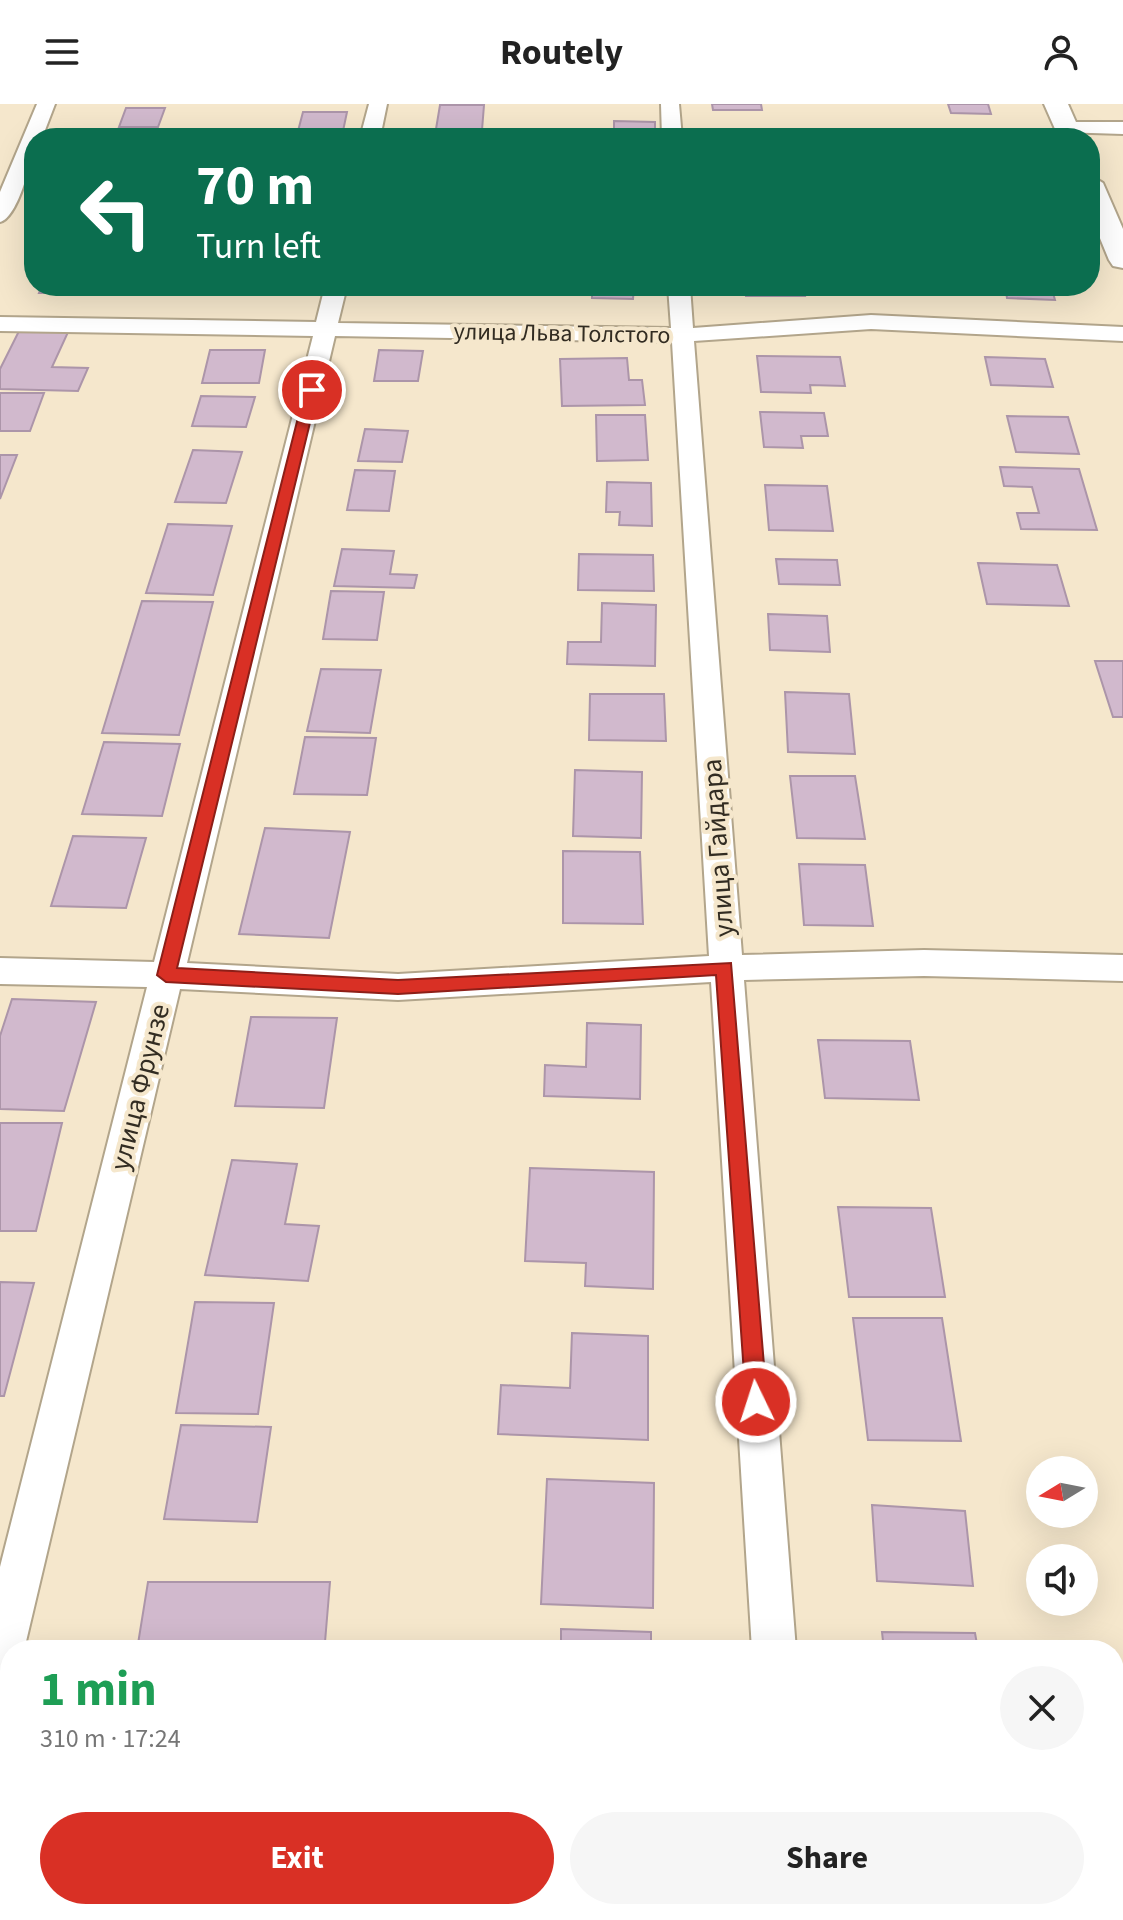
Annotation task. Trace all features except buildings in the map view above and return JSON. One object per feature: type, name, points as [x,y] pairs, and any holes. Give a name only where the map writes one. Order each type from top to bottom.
[{"type":"street","points":[[36,128],[46,104]]},
{"type":"street","points":[[372,128],[378,104]]},
{"type":"street","points":[[670,104],[671,128]]},
{"type":"street","points":[[1056,104],[1067,128]]},
{"type":"street","points":[[1100,130],[1123,128]]},
{"type":"street","points":[[0,216],[24,158]]},
{"type":"street","points":[[1100,206],[1123,260]]},
{"type":"street","name":"улица Фрунзе","points":[[4,1640],[334,296]]},
{"type":"street","name":"улица Гайдара","points":[[680,296],[773,1640]]},
{"type":"street","name":"улица Льва Толстого","points":[[0,324],[682,335],[871,322],[1123,334]]},
{"type":"street","points":[[0,971],[166,975],[398,987],[725,968],[924,963],[1123,968]]},
{"type":"route","points":[[312,390],[166,975],[398,987],[725,968],[756,1402]]}]
